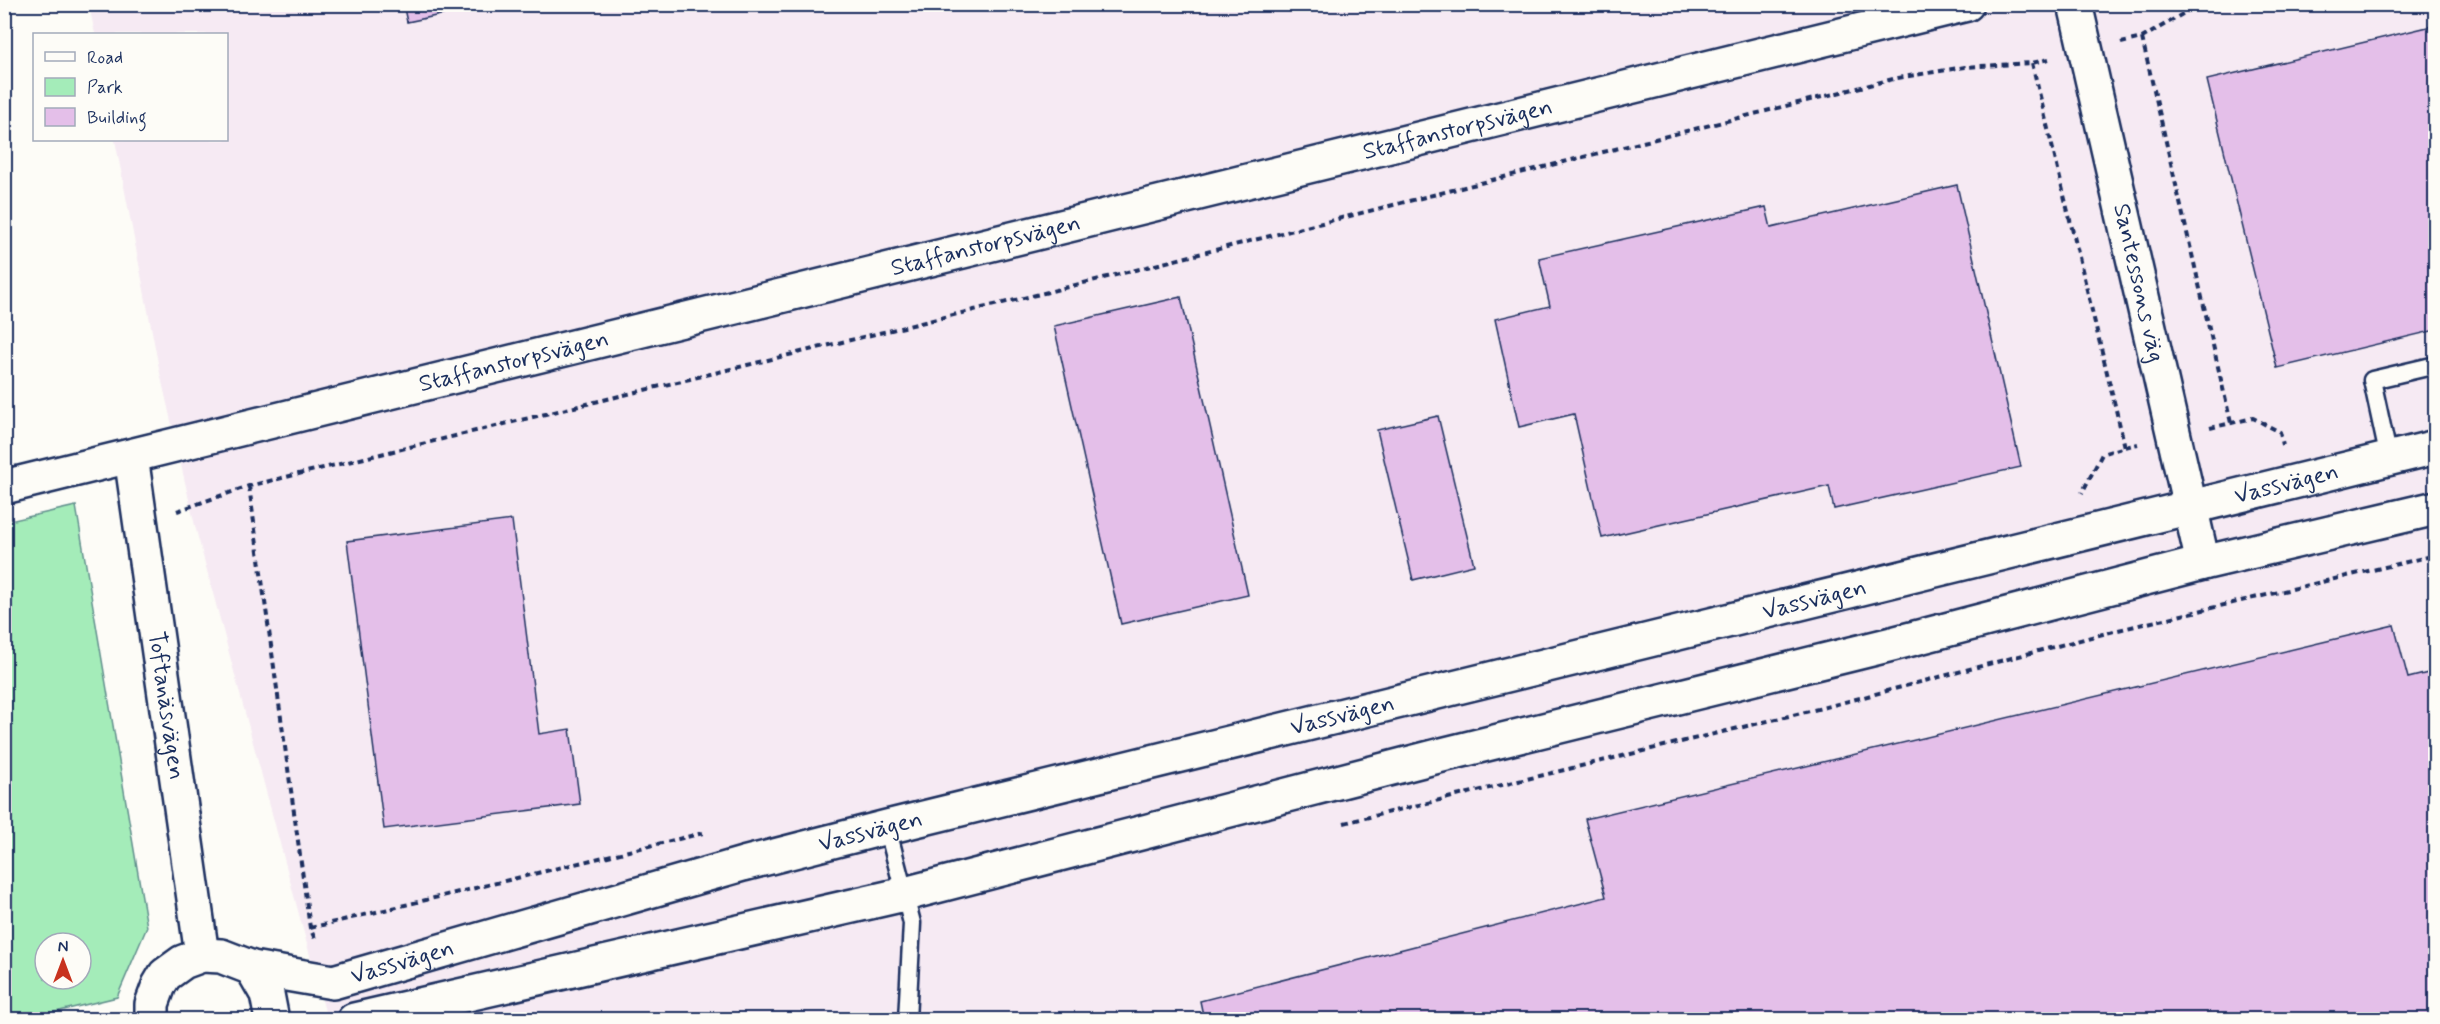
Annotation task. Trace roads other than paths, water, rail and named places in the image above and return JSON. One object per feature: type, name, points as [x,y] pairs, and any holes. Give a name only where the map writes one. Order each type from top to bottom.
[{"type":"street","name":"Staffanstorpsvägen","points":[[4,487],[1967,4]]},
{"type":"street","name":"Santessons väg","points":[[2075,4],[2203,563]]},
{"type":"street","name":"Vassvägen","points":[[202,955],[221,956],[252,968],[333,981],[743,864],[887,827],[2436,447]]},
{"type":"street","name":"Toftanäsvägen","points":[[131,456],[202,955]]},
{"type":"street","name":"Vassvägen","points":[[354,1020],[905,894],[1438,756],[2203,563],[2436,508]]},
{"type":"street","points":[[152,1020],[152,1004],[165,975],[183,962],[202,955]]},
{"type":"street","points":[[252,968],[267,994],[272,1020]]},
{"type":"lane","points":[[2389,459],[2372,381],[2436,365]]},
{"type":"lane","points":[[887,827],[912,923],[907,1020]]}]
